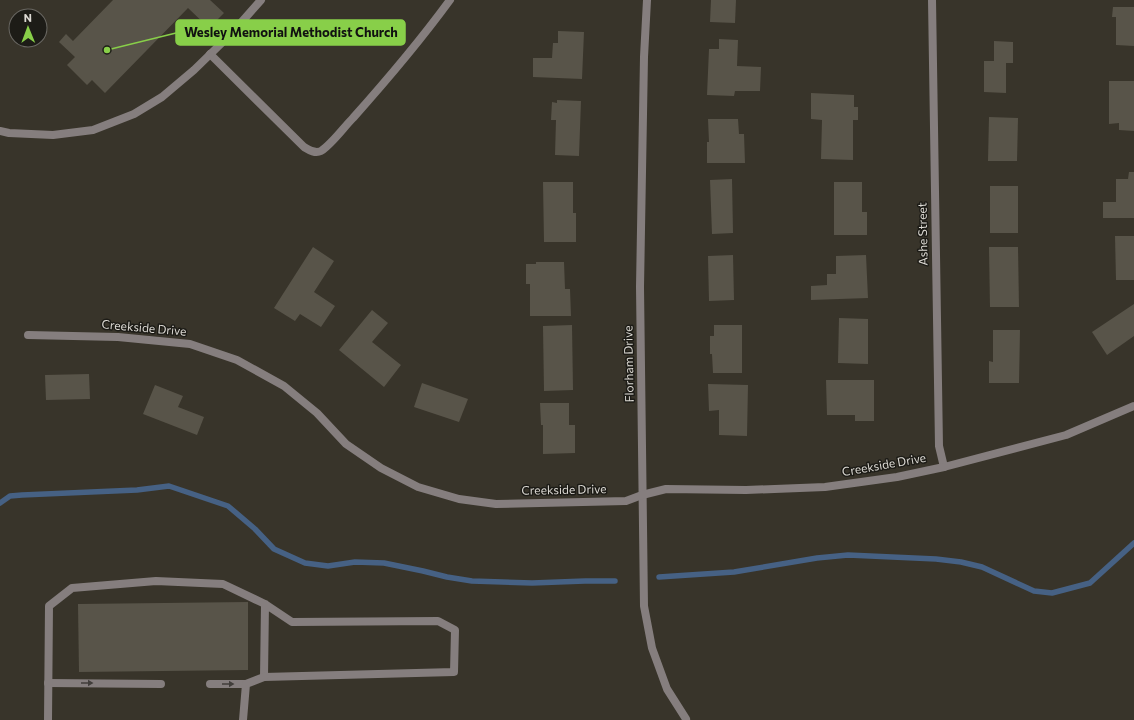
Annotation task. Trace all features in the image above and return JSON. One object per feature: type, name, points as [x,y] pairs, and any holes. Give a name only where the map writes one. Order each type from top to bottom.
[{"type":"street","points":[[0,130],[9,133],[53,135],[93,130],[134,114],[162,97],[194,70],[261,0]]},
{"type":"street","points":[[210,54],[304,147],[312,152],[320,151],[332,141],[382,87],[450,0]]},
{"type":"street","name":"Florham Drive","points":[[647,0],[644,57],[640,287],[644,606],[652,648],[667,689],[686,719]]},
{"type":"street","name":"Ashe Street","points":[[932,0],[939,446],[944,467]]},
{"type":"street","name":"Creekside Drive","points":[[28,335],[118,336],[190,344],[237,360],[284,386],[317,413],[346,444],[380,468],[418,487],[459,499],[496,504],[626,501],[666,489],[746,490],[825,487],[897,476],[944,467],[1066,435],[1134,406]]},
{"type":"street","points":[[48,720],[49,606],[72,588],[156,581],[223,584],[265,604],[292,622],[438,622],[455,630],[454,672],[264,676],[246,684],[210,684]]},
{"type":"street","points":[[264,676],[265,604]]},
{"type":"street","points":[[48,683],[161,684]]},
{"type":"street","points":[[243,720],[246,684]]},
{"type":"building","points":[[113,0],[210,0],[224,13],[209,28],[188,8],[105,93],[92,80],[87,85],[67,65],[75,57],[59,42],[66,34],[73,41]]},
{"type":"building","points":[[711,0],[736,0],[735,23],[710,22]]},
{"type":"building","points":[[1113,7],[1134,7],[1134,46],[1116,45],[1116,17],[1112,17]]},
{"type":"building","points":[[558,31],[584,32],[582,79],[533,77],[533,58],[552,58],[553,43],[558,43]]},
{"type":"building","points":[[719,39],[738,40],[737,66],[761,67],[760,91],[735,91],[734,96],[707,95],[709,49],[719,49]]},
{"type":"building","points":[[994,41],[1013,42],[1013,63],[1006,63],[1006,93],[984,92],[984,61],[994,61]]},
{"type":"building","points":[[1109,81],[1134,81],[1134,131],[1119,130],[1119,123],[1109,124]]},
{"type":"building","points":[[811,93],[854,95],[854,107],[858,107],[858,120],[853,120],[853,160],[821,159],[822,120],[811,119]]},
{"type":"building","points":[[557,100],[581,101],[579,156],[555,155],[556,120],[551,120],[552,102],[557,103]]},
{"type":"building","points":[[989,117],[1018,118],[1017,161],[988,161]]},
{"type":"building","points":[[708,119],[738,119],[739,134],[744,134],[745,163],[707,163],[707,142],[709,142]]},
{"type":"building","points":[[1129,172],[1134,172],[1134,218],[1103,218],[1103,202],[1116,202],[1116,179],[1128,179]]},
{"type":"building","points":[[732,179],[733,233],[712,234],[710,180]]},
{"type":"building","points":[[543,182],[573,182],[573,213],[576,213],[576,242],[544,242]]},
{"type":"building","points":[[834,182],[862,182],[862,212],[867,212],[867,235],[834,235]]},
{"type":"building","points":[[990,186],[1018,186],[1018,233],[990,233]]},
{"type":"building","points":[[1115,236],[1134,236],[1134,280],[1116,280]]},
{"type":"building","points":[[313,247],[334,261],[314,292],[335,306],[321,327],[300,314],[295,321],[274,308]]},
{"type":"building","points":[[989,247],[1018,247],[1019,307],[990,307]]},
{"type":"building","points":[[733,255],[734,300],[709,301],[708,256]]},
{"type":"building","points":[[866,255],[868,298],[811,300],[811,286],[827,285],[827,274],[836,274],[836,256]]},
{"type":"building","points":[[536,262],[564,262],[565,289],[570,289],[571,316],[530,316],[530,284],[526,284],[526,264],[536,264]]},
{"type":"building","points":[[1134,304],[1134,336],[1107,355],[1092,332]]},
{"type":"building","points":[[372,310],[388,323],[372,342],[401,365],[384,387],[339,350]]},
{"type":"building","points":[[839,318],[868,319],[868,364],[838,363]]},
{"type":"building","points":[[572,325],[573,390],[544,391],[543,326]]},
{"type":"building","points":[[714,325],[742,325],[742,373],[713,373],[712,354],[710,354],[710,336],[714,336]]},
{"type":"building","points":[[993,330],[1020,330],[1019,383],[989,383],[989,361],[993,362]]},
{"type":"building","points":[[89,374],[90,399],[46,400],[45,375]]},
{"type":"building","points":[[826,380],[874,380],[874,421],[855,421],[855,415],[827,415]]},
{"type":"building","points":[[422,383],[468,399],[459,422],[414,407]]},
{"type":"building","points":[[708,384],[748,385],[747,436],[719,435],[719,410],[709,411]]},
{"type":"building","points":[[155,385],[183,396],[178,407],[204,417],[197,435],[143,414]]},
{"type":"building","points":[[540,403],[569,403],[569,425],[575,425],[575,453],[543,454],[543,425],[541,425]]},
{"type":"building","points":[[248,602],[248,670],[79,672],[78,604]]},
{"type":"waterway","points":[[0,503],[10,496],[137,490],[169,486],[228,506],[255,529],[274,549],[305,563],[328,566],[355,562],[384,563],[472,581],[532,583],[615,581]]},
{"type":"waterway","points":[[659,577],[734,572],[817,558],[848,555],[936,559],[961,562],[982,567],[1034,591],[1052,593],[1090,583],[1134,543]]},
{"type":"place","name":"Wesley Memorial Methodist Church","points":[[107,50]]}]
